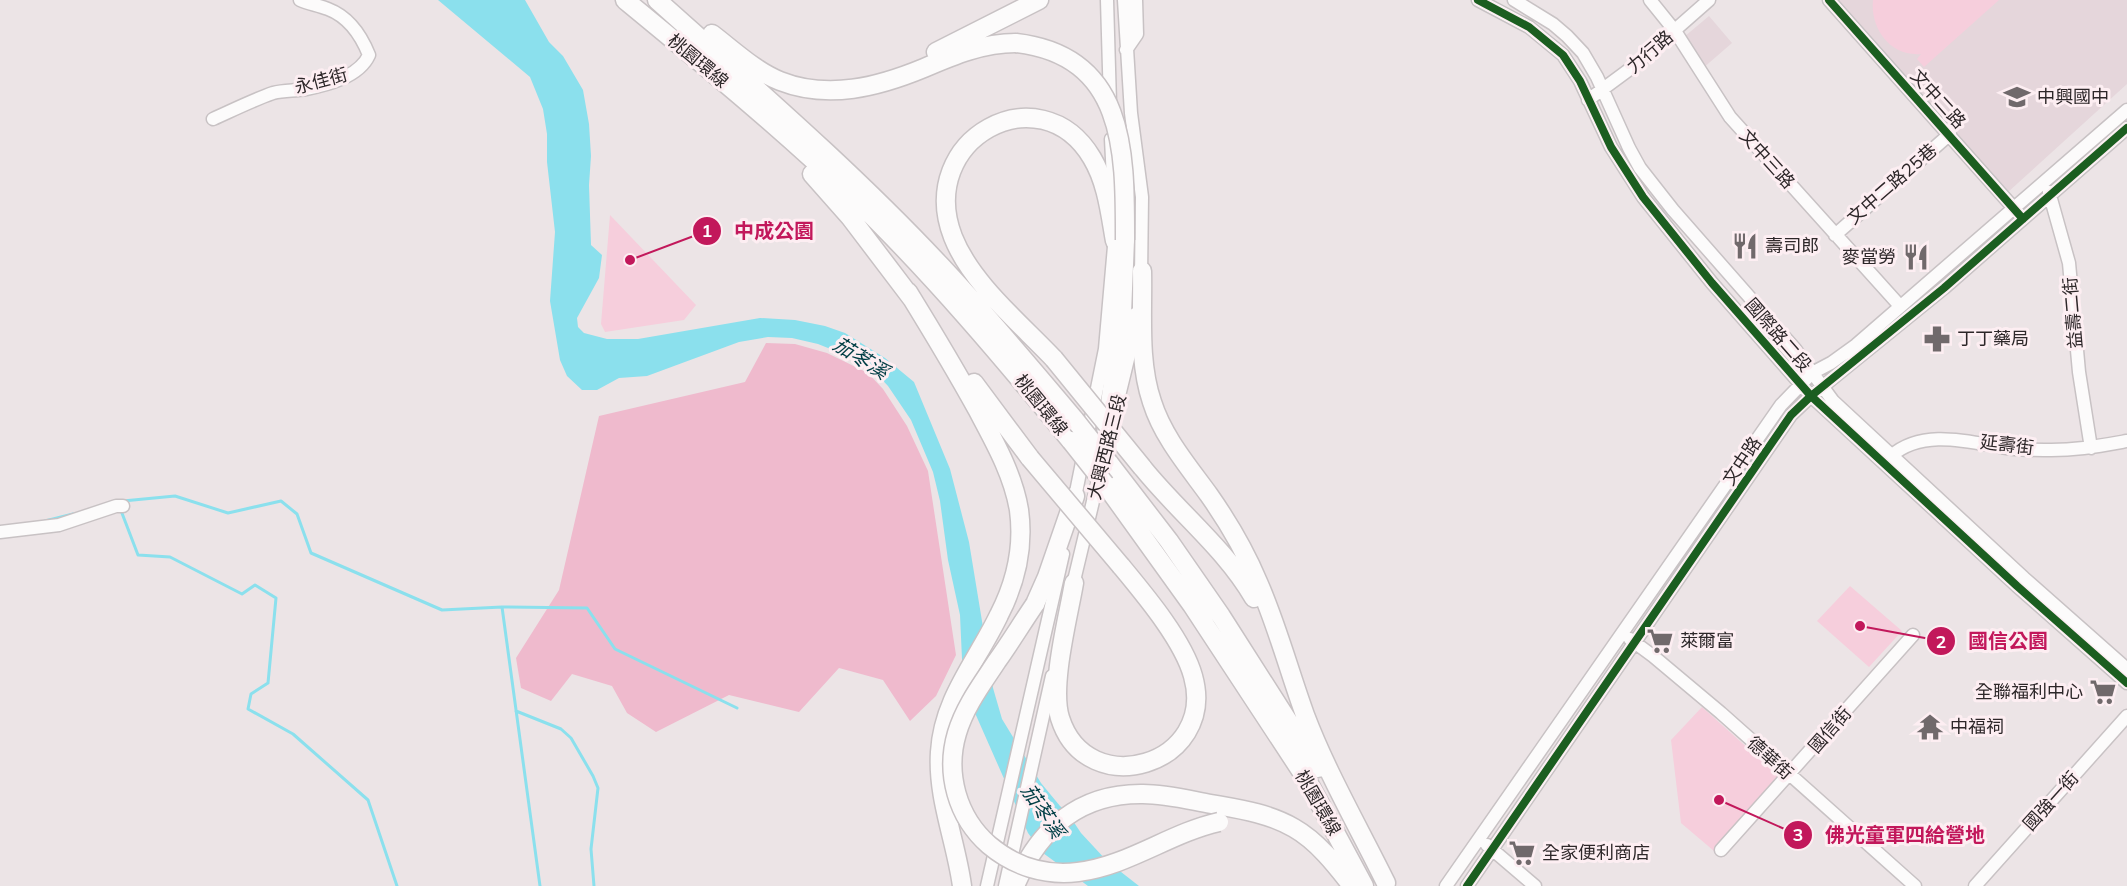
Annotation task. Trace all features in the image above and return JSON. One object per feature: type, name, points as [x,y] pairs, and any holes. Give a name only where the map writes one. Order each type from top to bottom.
[{"type":"highway","name":"桃園環線","points":[[625,0],[801,148],[849,194],[930,277],[1017,375],[1071,441],[1105,472],[1168,541],[1227,625],[1319,771],[1387,885]]},
{"type":"highway","name":"桃園環線","points":[[657,0],[680,15],[940,265],[1075,420],[1105,472],[1306,780],[1364,886]]},
{"type":"highway","points":[[666,0],[680,15],[751,63],[779,80],[799,87],[844,90],[880,85],[980,47],[1001,43],[1040,47],[1062,55],[1086,73],[1112,110],[1121,146],[1125,188],[1120,241],[1122,312],[1105,472]]},
{"type":"highway","points":[[844,90],[905,68],[1039,0]]},
{"type":"highway","points":[[723,81],[824,186],[879,254],[998,417],[1122,566],[1180,647],[1193,676],[1194,714],[1185,734],[1167,754],[1142,765],[1109,764],[1087,755],[1070,739],[1060,718],[1057,694],[1074,583]]},
{"type":"highway","points":[[1120,241],[1101,178],[1092,158],[1082,144],[1054,124],[1020,118],[1001,122],[974,138],[955,159],[949,176],[946,206],[953,236],[960,251],[988,290],[1054,358],[1142,467],[1234,567],[1257,602],[1292,678],[1318,745],[1387,885]]},
{"type":"highway","points":[[1142,271],[1144,368],[1152,402],[1168,437],[1231,529],[1246,557],[1274,621],[1292,678]]},
{"type":"highway","points":[[908,292],[950,360],[983,420],[1007,470],[1019,510],[1018,563],[1005,603],[955,694],[942,736],[940,752],[942,785],[962,886]]},
{"type":"highway","points":[[1075,496],[1035,604],[975,694],[957,732],[953,764],[956,796],[969,823],[980,836],[1019,864],[1035,870],[1062,873],[1098,869],[1186,831],[1219,822],[1244,820],[1270,825],[1294,834],[1324,854]]},
{"type":"highway","points":[[1012,885],[1039,841],[1063,819],[1085,806],[1109,798],[1142,794],[1259,813],[1296,829],[1324,854],[1352,886]]},
{"type":"street","name":"永佳街","points":[[213,119],[257,98],[307,88],[340,78],[355,72],[365,64],[369,55],[349,22],[339,14],[300,0]]},
{"type":"street","name":"大興西路三段","points":[[987,886],[1075,496],[1105,349],[1120,241],[1107,0]]},
{"type":"street","name":"大興西路三段","points":[[1012,885],[1012,852],[1074,583],[1105,472],[1129,356],[1142,271],[1142,197],[1131,113],[1124,0]]},
{"type":"street","points":[[1126,50],[1137,34],[1136,0]]},
{"type":"street","name":"國際路二段","points":[[1478,0],[1529,27],[1563,55],[1580,81],[1611,147],[1643,197],[1712,283],[1811,396],[2127,683]]},
{"type":"street","name":"國際路二段","points":[[1514,0],[1540,15],[1567,36],[1583,53],[1604,90],[1629,148],[1655,188],[1795,349],[1833,401],[2127,669]]},
{"type":"street","name":"文中三路","points":[[1650,0],[1675,31],[1730,117],[1900,306]]},
{"type":"street","name":"力行路","points":[[1588,100],[1604,90],[1709,0]]},
{"type":"street","name":"文中二路","points":[[1829,0],[2023,219]]},
{"type":"street","name":"文中路","points":[[1446,886],[1780,405],[1800,383],[1856,345],[2127,110]]},
{"type":"street","name":"文中路","points":[[1467,886],[1791,415],[1821,387],[1944,288],[2127,128]]},
{"type":"street","name":"文中二路25巷","points":[[1835,235],[1950,134]]},
{"type":"street","name":"益壽二街","points":[[2047,180],[2069,263],[2079,372],[2091,448]]},
{"type":"street","name":"延壽街","points":[[1891,456],[1900,448],[1950,438],[2022,449],[2080,450],[2127,441]]},
{"type":"street","points":[[4,532],[59,525],[119,506]]},
{"type":"street","name":"德華街","points":[[1622,633],[1721,714],[1915,886]]},
{"type":"street","name":"國信街","points":[[1721,850],[1790,776],[1913,635]]},
{"type":"street","name":"國強一街","points":[[1975,886],[2127,716]]},
{"type":"street","points":[[1479,839],[1535,886]]},
{"type":"shaded area","name":"中興國中","points":[[1836,0],[2127,0],[2127,84],[2007,193]]},
{"type":"shaded area","points":[[1873,0],[1999,0],[1924,67],[1917,59],[1921,54],[1900,51],[1884,39],[1875,21]]},
{"type":"shaded area","points":[[1709,16],[1732,43],[1702,69],[1684,37]]},
{"type":"shaded area","points":[[610,215],[696,305],[684,320],[605,332],[601,324]]},
{"type":"shaded area","points":[[766,343],[795,344],[827,353],[868,373],[883,389],[907,426],[928,471],[956,655],[936,696],[910,721],[883,680],[839,668],[799,712],[729,695],[656,732],[627,713],[612,686],[572,674],[551,701],[521,688],[516,658],[559,590],[599,416],[745,382]]},
{"type":"shaded area","points":[[1850,586],[1902,631],[1869,667],[1817,621]]},
{"type":"shaded area","points":[[1702,707],[1781,778],[1714,851],[1681,823],[1671,740]]},
{"type":"water","name":"茄苳溪","points":[[438,0],[525,0],[549,42],[563,56],[583,90],[589,124],[591,156],[589,185],[591,245],[602,255],[599,278],[577,318],[578,327],[584,333],[607,339],[638,339],[760,318],[795,320],[845,333],[885,358],[914,382],[950,469],[969,542],[993,688],[1002,719],[1041,783],[1067,812],[1081,833],[1107,861],[1139,886],[1088,886],[1043,853],[1028,833],[975,713],[965,681],[960,615],[933,472],[911,420],[888,386],[872,369],[818,344],[792,338],[768,337],[739,342],[647,376],[619,378],[597,390],[582,390],[567,376],[560,360],[550,301],[555,232],[543,109],[530,77]]},
{"type":"waterway","points":[[123,501],[175,496],[228,513],[281,501],[297,514],[311,553],[442,610],[502,607],[540,886]]},
{"type":"waterway","points":[[120,508],[138,555],[170,557],[242,594],[255,585],[276,598],[268,683],[251,694],[248,709],[293,734],[368,800],[397,886]]},
{"type":"waterway","points":[[45,521],[73,514]]},
{"type":"waterway","points":[[502,607],[587,608],[615,649],[737,708]]},
{"type":"waterway","points":[[516,711],[561,729],[571,738],[593,776],[598,788],[591,849],[594,886]]},
{"type":"cycle path","points":[[1478,0],[1529,27],[1563,55],[1580,81],[1611,147],[1643,197],[1712,283],[1811,396],[2017,586],[2127,683]]},
{"type":"cycle path","points":[[1829,0],[2023,219]]},
{"type":"cycle path","points":[[1467,886],[1791,415],[1811,396],[1944,288],[2127,128]]},
{"type":"place","name":"中興國中","points":[[2017,97]]},
{"type":"place","name":"壽司郎","points":[[1745,246]]},
{"type":"place","name":"麥當勞","points":[[1916,257]]},
{"type":"place","name":"中成公園","points":[[630,260]]},
{"type":"place","name":"丁丁藥局","points":[[1937,339]]},
{"type":"place","name":"國信公園","points":[[1860,626]]},
{"type":"place","name":"萊爾富","points":[[1660,641]]},
{"type":"place","name":"全聯福利中心","points":[[2103,692]]},
{"type":"place","name":"中福祠","points":[[1930,727]]},
{"type":"place","name":"佛光童軍四給營地","points":[[1719,800]]},
{"type":"place","name":"全家便利商店","points":[[1522,853]]}]
